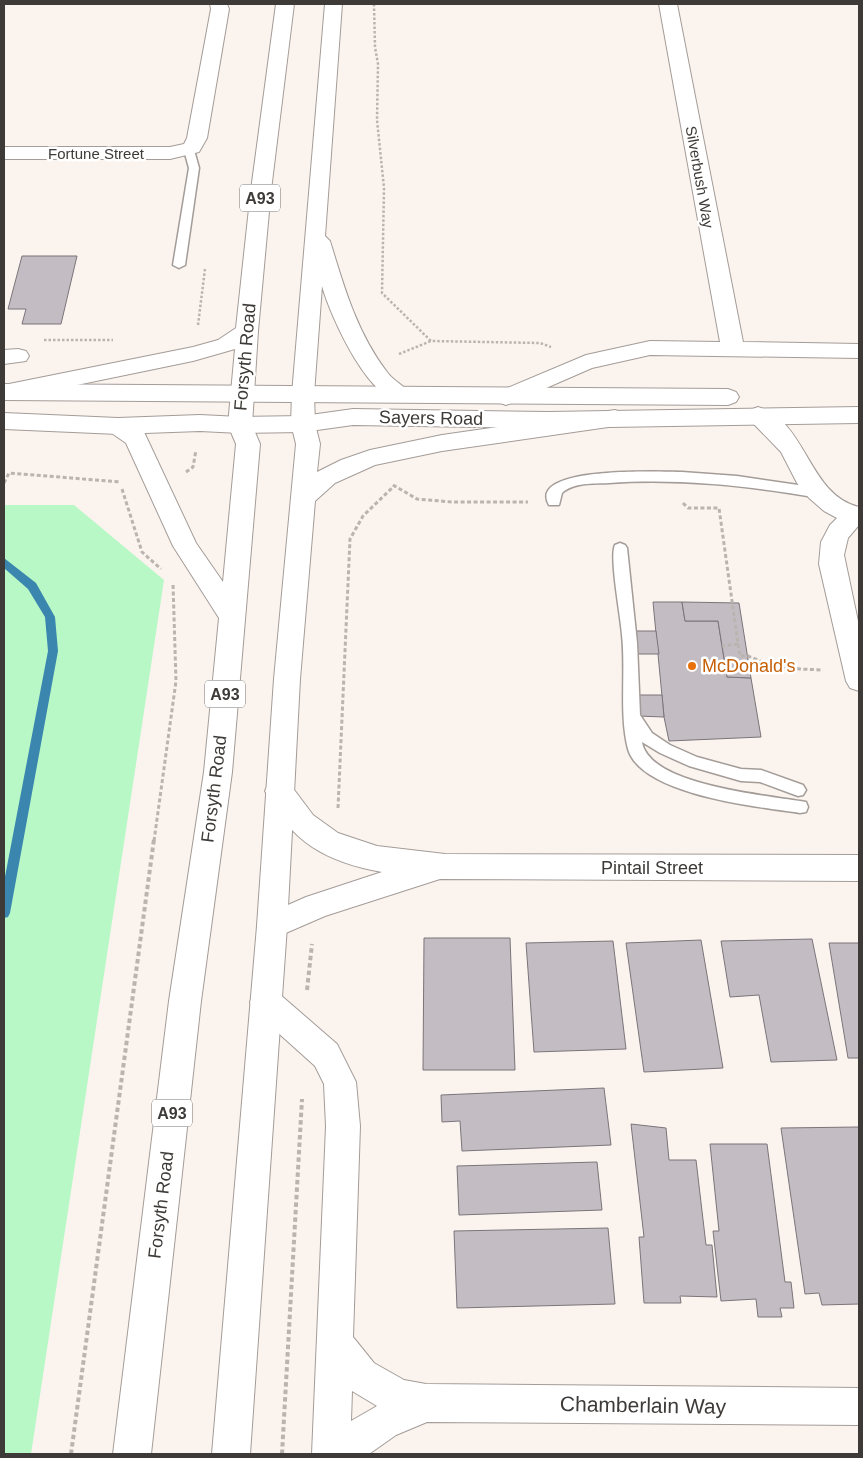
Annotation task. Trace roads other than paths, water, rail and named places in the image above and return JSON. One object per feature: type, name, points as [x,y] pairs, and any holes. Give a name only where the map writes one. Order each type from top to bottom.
[{"type":"main road","points":[[189,150],[197,138],[220,9],[219,4]]},
{"type":"main road","name":"Forsyth Road","points":[[132,1454],[185,1001],[218,772],[248,453],[248,444],[240,425],[247,331],[261,190],[285,4]]},
{"type":"main road","points":[[231,1454],[272,926],[279,791],[308,444],[303,424],[303,394],[334,4]]},
{"type":"main road","name":"Silverbush Way","points":[[668,4],[733,350]]},
{"type":"main road","name":"Fortune Street","points":[[4,153],[164,153],[189,150]]},
{"type":"main road","points":[[315,225],[336,298],[353,336],[380,379],[401,396]]},
{"type":"main road","points":[[4,392],[193,354],[226,345],[247,331]]},
{"type":"main road","name":"Sayers Road","points":[[506,397],[586,362],[650,348],[859,351]]},
{"type":"main road","name":"Sayers Road","points":[[4,392],[506,397],[859,397]]},
{"type":"main road","name":"Sayers Road","points":[[4,421],[118,426],[200,423],[240,425],[303,424],[353,417],[548,420],[859,415]]},
{"type":"main road","points":[[758,416],[778,432],[794,452],[801,469],[819,493],[836,506],[857,516],[836,534],[831,548],[832,564],[859,681]]},
{"type":"main road","points":[[302,498],[328,477],[370,458],[442,443],[615,418]]},
{"type":"main road","points":[[118,426],[136,438],[185,546],[232,615]]},
{"type":"main road","name":"Pintail Street","points":[[279,791],[292,812],[312,832],[354,853],[374,858],[446,867],[859,868]]},
{"type":"main road","name":"Pintail Street","points":[[272,926],[317,906],[395,880],[446,867]]},
{"type":"main road","points":[[266,1002],[326,1055],[340,1082],[344,1126],[334,1340],[331,1454]]},
{"type":"main road","name":"Chamberlain Way","points":[[334,1340],[361,1376],[398,1397],[426,1403],[859,1407]]},
{"type":"main road","name":"Chamberlain Way","points":[[346,1454],[358,1438],[383,1422],[426,1403]]},
{"type":"lane","points":[[179,265],[194,168],[189,150]]},
{"type":"lane","points":[[554,502],[556,491],[566,484],[615,478],[748,481],[819,493]]},
{"type":"lane","points":[[620,548],[622,593],[631,653],[633,717],[638,755],[648,767],[696,789],[800,807]]},
{"type":"lane","points":[[633,717],[648,737],[665,749],[694,762],[741,775],[761,776],[798,790]]},
{"type":"waterway","points":[[4,562],[32,586],[50,617],[53,651],[4,913]]},
{"type":"place","name":"McDonald's","points":[[692,666]]}]
